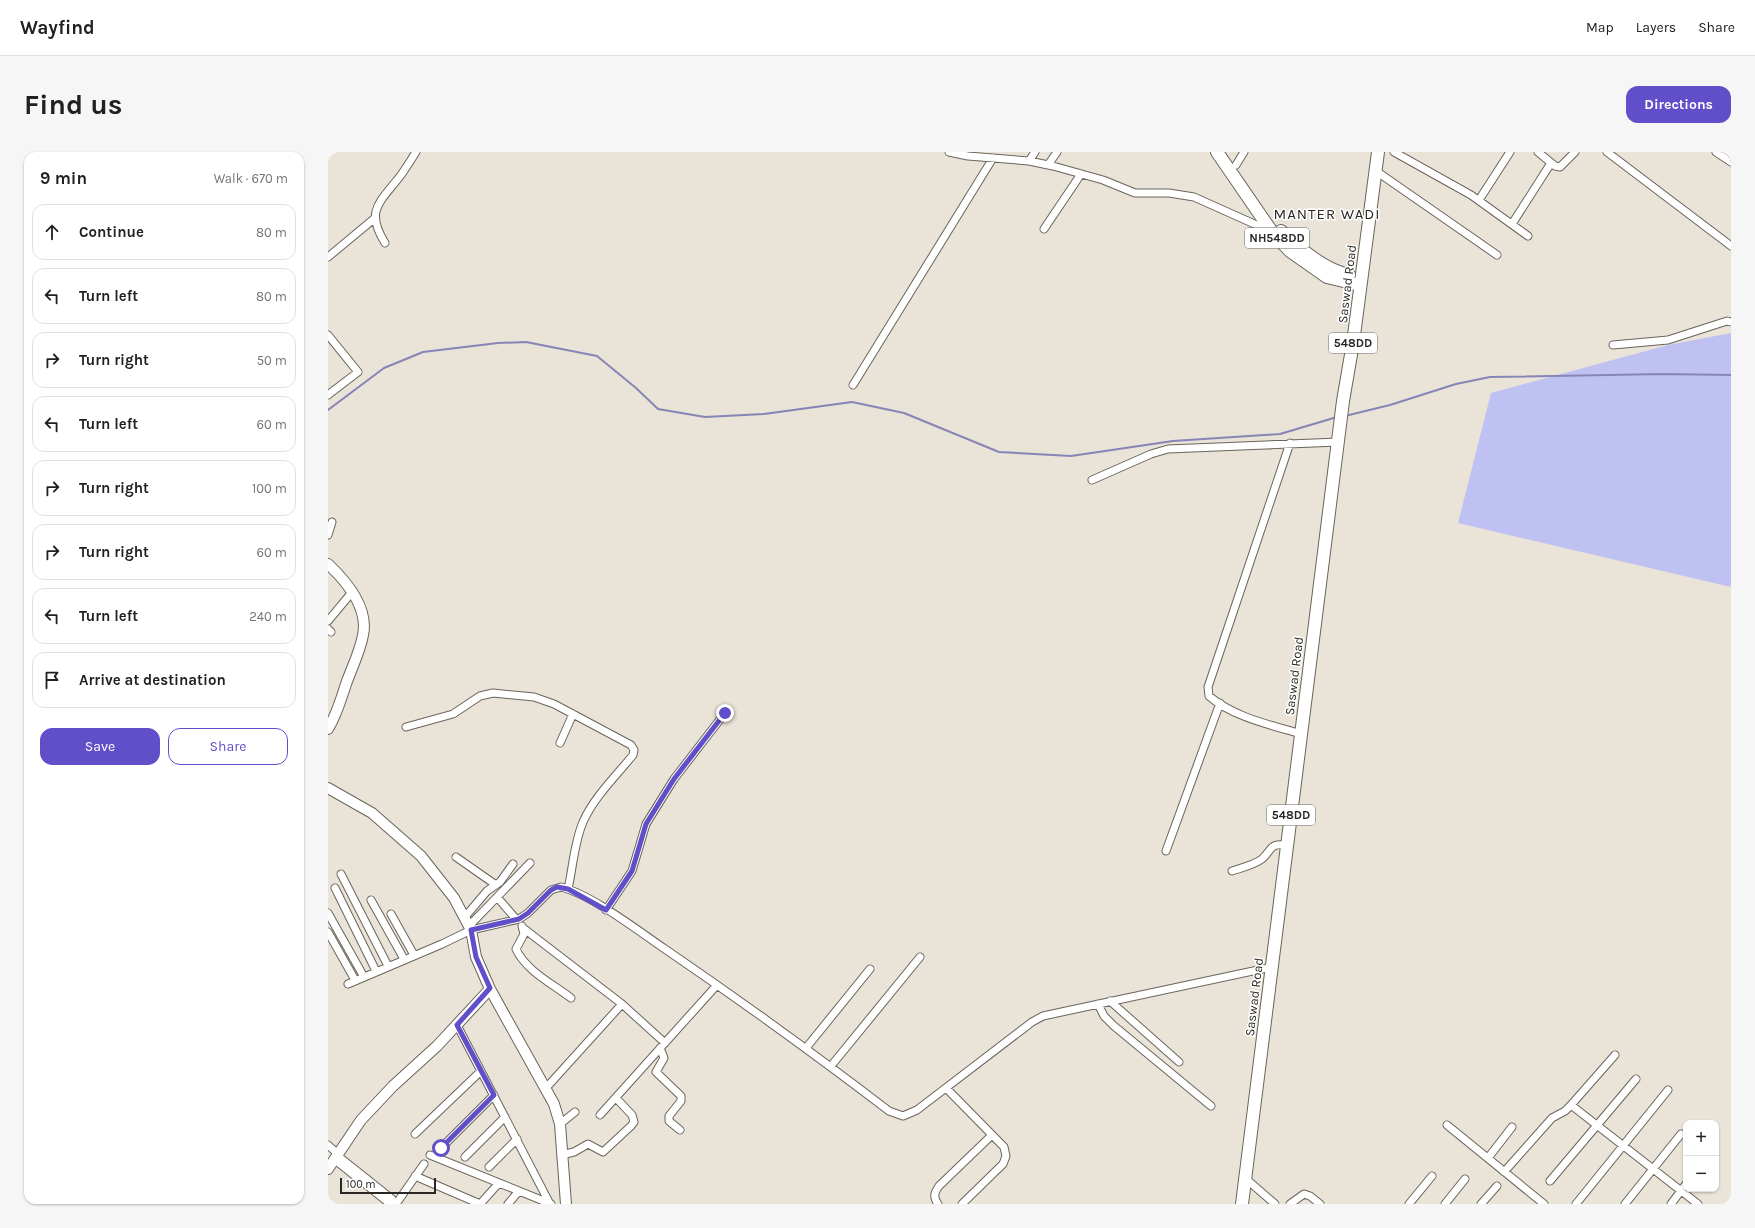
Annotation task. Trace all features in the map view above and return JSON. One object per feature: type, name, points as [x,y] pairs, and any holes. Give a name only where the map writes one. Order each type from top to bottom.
[{"type":"highway","name":"NH548DD","points":[[1217,152],[1290,251],[1327,278],[1361,281]]},
{"type":"highway","name":"NH548DD","points":[[1228,152],[1275,230]]},
{"type":"highway","name":"Saswad Road","points":[[1242,1204],[1343,402],[1353,343],[1378,152]]},
{"type":"street","points":[[385,243],[379,232],[376,218],[380,200],[398,180],[416,152]]},
{"type":"street","points":[[950,152],[1048,165],[1103,180],[1128,191],[1169,193],[1194,197],[1275,230]]},
{"type":"street","points":[[1004,160],[1009,152]]},
{"type":"street","points":[[1029,162],[1035,152]]},
{"type":"street","points":[[1048,165],[1057,152]]},
{"type":"street","points":[[1236,165],[1244,152]]},
{"type":"street","points":[[1394,152],[1479,200],[1528,236]]},
{"type":"street","points":[[1479,200],[1510,152]]},
{"type":"street","points":[[1538,152],[1551,163],[1560,166],[1564,164],[1575,152]]},
{"type":"street","points":[[1607,152],[1731,246]]},
{"type":"street","points":[[1716,152],[1731,162]]},
{"type":"street","points":[[853,385],[993,158]]},
{"type":"street","points":[[1512,224],[1551,163]]},
{"type":"street","points":[[1376,171],[1497,255]]},
{"type":"street","points":[[1044,229],[1081,174]]},
{"type":"street","points":[[328,257],[376,218]]},
{"type":"street","points":[[1613,345],[1668,340],[1730,320]]},
{"type":"street","points":[[328,335],[358,372],[328,395]]},
{"type":"street","points":[[1092,480],[1151,454],[1168,449],[1339,442]]},
{"type":"street","points":[[1290,443],[1208,687],[1209,696],[1220,703],[1264,724],[1301,734]]},
{"type":"street","points":[[328,535],[332,522]]},
{"type":"street","points":[[328,564],[353,591],[364,620],[364,634],[332,714],[328,728]]},
{"type":"street","points":[[328,620],[353,591]]},
{"type":"street","points":[[406,727],[453,714],[480,696],[493,693],[534,697],[554,704],[630,745],[634,750],[633,755],[592,806],[584,821],[579,834],[568,889]]},
{"type":"street","points":[[1166,851],[1220,703]]},
{"type":"street","points":[[606,910],[632,871],[646,824],[674,779],[725,713]]},
{"type":"street","points":[[560,743],[573,714]]},
{"type":"street","points":[[328,788],[372,813],[421,856],[454,898],[468,924],[476,957],[490,988],[554,1104],[560,1124],[561,1155],[566,1204]]},
{"type":"street","points":[[1232,871],[1261,859],[1273,846],[1278,844],[1287,845]]},
{"type":"street","points":[[456,858],[496,885]]},
{"type":"street","points":[[348,984],[442,944],[468,924],[497,898],[530,863]]},
{"type":"street","points":[[468,924],[487,891],[496,885],[513,864]]},
{"type":"street","points":[[341,874],[388,966]]},
{"type":"street","points":[[468,924],[517,919],[528,913],[551,890],[561,887],[568,889],[606,910],[717,985],[831,1066],[889,1111],[903,1116],[917,1110],[1032,1022],[1043,1016],[1272,967]]},
{"type":"street","points":[[335,888],[376,971]]},
{"type":"street","points":[[497,898],[517,919],[523,928],[622,1004],[662,1046],[664,1058],[656,1072],[681,1096],[681,1101],[669,1116],[669,1121],[680,1130]]},
{"type":"street","points":[[371,900],[404,959]]},
{"type":"street","points":[[328,913],[364,977]]},
{"type":"street","points":[[392,914],[414,955]]},
{"type":"street","points":[[523,928],[524,934],[516,949],[518,953],[529,967],[571,998]]},
{"type":"street","points":[[328,932],[356,980]]},
{"type":"street","points":[[831,1066],[920,957]]},
{"type":"street","points":[[806,1048],[870,969]]},
{"type":"street","points":[[600,1115],[717,985]]},
{"type":"street","points":[[328,1169],[361,1120],[393,1086],[437,1046],[490,988]]},
{"type":"street","points":[[1110,1001],[1179,1062]]},
{"type":"street","points":[[546,1088],[622,1004]]},
{"type":"street","points":[[1098,1004],[1104,1016],[1114,1026],[1211,1106]]},
{"type":"street","points":[[457,1025],[551,1204]]},
{"type":"street","points":[[1504,1172],[1552,1118],[1565,1111],[1571,1105],[1615,1055]]},
{"type":"street","points":[[415,1134],[481,1071]]},
{"type":"street","points":[[1550,1181],[1636,1079]]},
{"type":"street","points":[[946,1088],[1004,1147],[1006,1156],[1003,1164],[962,1204]]},
{"type":"street","points":[[1576,1204],[1668,1090]]},
{"type":"street","points":[[441,1148],[494,1095]]},
{"type":"street","points":[[561,1155],[574,1152],[588,1144],[603,1152],[631,1126],[634,1122],[632,1115],[616,1098]]},
{"type":"street","points":[[1571,1105],[1623,1146],[1683,1186]]},
{"type":"street","points":[[560,1124],[575,1112]]},
{"type":"street","points":[[465,1157],[505,1117]]},
{"type":"street","points":[[1447,1124],[1544,1204]]},
{"type":"street","points":[[1488,1158],[1512,1127]]},
{"type":"street","points":[[1625,1204],[1681,1134]]},
{"type":"street","points":[[938,1204],[934,1198],[935,1192],[939,1186],[992,1135]]},
{"type":"street","points":[[489,1167],[517,1139]]},
{"type":"street","points":[[328,1145],[337,1157],[389,1203],[395,1204],[424,1164]]},
{"type":"street","points":[[430,1155],[551,1204]]},
{"type":"street","points":[[415,1176],[480,1204],[499,1183]]},
{"type":"street","points":[[1409,1204],[1432,1176]]},
{"type":"street","points":[[1245,1178],[1275,1204]]},
{"type":"street","points":[[1446,1204],[1465,1180]]},
{"type":"street","points":[[1481,1204],[1497,1186]]},
{"type":"street","points":[[1671,1204],[1683,1188]]},
{"type":"street","points":[[508,1204],[519,1191]]},
{"type":"street","points":[[1688,1192],[1698,1204]]},
{"type":"street","points":[[1290,1204],[1304,1194],[1310,1196],[1320,1204]]},
{"type":"shaded area","points":[[1731,333],[1731,587],[1458,523],[1491,393],[1668,345]]},
{"type":"waterway","points":[[328,410],[384,368],[423,352],[498,343],[526,342],[597,356],[636,388],[658,409],[705,417],[764,414],[852,402],[904,413],[999,452],[1071,456],[1173,441],[1280,434],[1337,417]]},
{"type":"waterway","points":[[1345,416],[1390,405],[1456,384],[1490,377],[1664,374],[1731,375]]},
{"type":"district","name":"MANTER WADI","points":[[1327,214]]},
{"type":"route","points":[[441,1148],[494,1095],[457,1025],[490,988],[476,957],[471,930],[486,925],[519,919],[528,913],[551,890],[557,887],[568,889],[589,899],[606,910],[629,877],[636,863],[646,824],[683,766],[725,713]]}]
